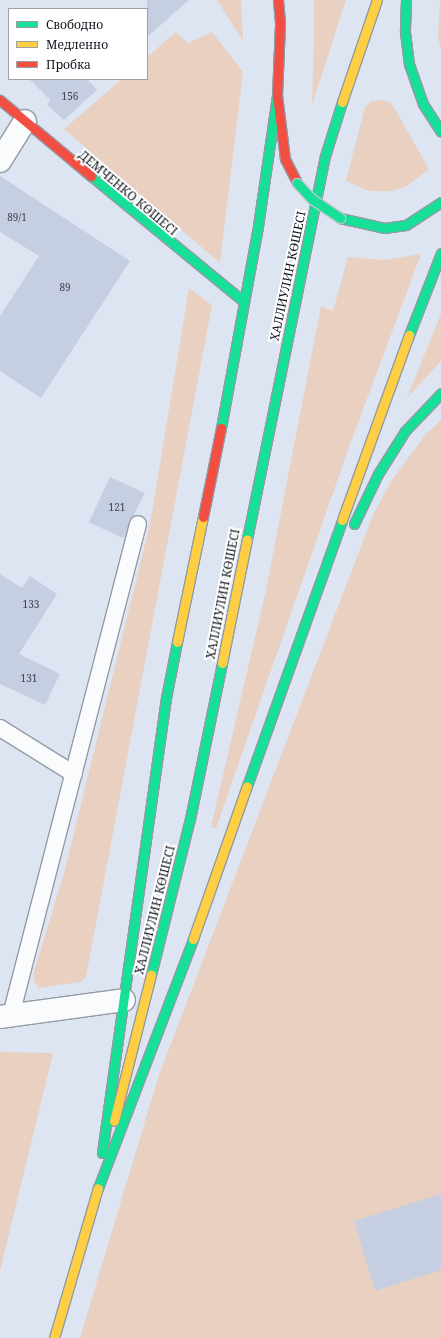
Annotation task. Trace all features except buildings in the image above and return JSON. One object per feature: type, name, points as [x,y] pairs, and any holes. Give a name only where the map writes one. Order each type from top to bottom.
[{"type":"main road","points":[[278,0],[280,24],[276,95],[285,159],[297,183],[312,199],[340,218],[384,228],[406,225],[441,202]]},
{"type":"main road","name":"ХАЛЛИУЛИН КӨШЕСІ","points":[[96,1194],[190,819],[325,156],[357,52],[377,0]]},
{"type":"main road","points":[[406,0],[405,32],[409,64],[423,104],[441,132]]},
{"type":"main road","name":"ХАЛЛИУЛИН КӨШЕСІ","points":[[96,1194],[166,698],[222,424],[243,301],[258,226],[276,95]]},
{"type":"main road","name":"ДЕМЧЕНКО КӨШЕСІ","points":[[0,100],[243,301]]},
{"type":"main road","points":[[54,1338],[96,1194],[173,995],[384,401],[441,254]]},
{"type":"main road","points":[[350,531],[378,474],[405,431],[441,394]]},
{"type":"main road","points":[[306,624],[344,545]]},
{"type":"street","points":[[0,161],[25,121]]},
{"type":"street","points":[[5,1016],[124,1000]]},
{"type":"lane","points":[[5,1016],[74,774],[138,524]]},
{"type":"lane","points":[[0,728],[74,774]]},
{"type":"shaded area","points":[[217,0],[241,0],[243,41]]},
{"type":"shaded area","points":[[314,0],[346,0],[312,105],[314,38]]},
{"type":"shaded area","points":[[441,0],[441,51],[438,35]]},
{"type":"shaded area","points":[[176,32],[188,43],[212,32],[243,72],[220,263],[64,129],[121,80],[148,80],[148,56]]},
{"type":"shaded area","points":[[382,100],[391,103],[429,169],[407,186],[393,191],[369,191],[346,181],[365,107],[372,101]]},
{"type":"shaded area","points":[[421,254],[348,450],[216,828],[211,827],[266,590],[321,306],[333,311],[348,257],[384,260]]},
{"type":"shaded area","points":[[189,288],[212,305],[86,977],[80,982],[39,988],[34,981],[34,972],[64,873],[150,524]]},
{"type":"shaded area","points":[[441,314],[441,361],[407,398]]},
{"type":"shaded area","points":[[441,420],[441,1338],[80,1338],[159,1075],[373,515],[392,480],[426,434]]},
{"type":"shaded area","points":[[0,1052],[53,1053],[0,1271]]},
{"type":"traffic: fast","points":[[406,0],[405,32],[409,64],[423,104],[441,132]]},
{"type":"traffic: fast","points":[[221,428],[258,226],[277,95]]},
{"type":"traffic: fast","points":[[247,539],[325,156],[342,102]]},
{"type":"traffic: fast","points":[[91,176],[243,301]]},
{"type":"traffic: fast","points":[[297,183],[312,199],[340,218]]},
{"type":"traffic: fast","points":[[340,218],[384,228],[406,225],[441,202]]},
{"type":"traffic: fast","points":[[409,335],[441,253]]},
{"type":"traffic: fast","points":[[354,524],[378,474],[405,431],[441,393]]},
{"type":"traffic: fast","points":[[247,786],[342,520]]},
{"type":"traffic: fast","points":[[102,1153],[166,698],[177,642]]},
{"type":"traffic: fast","points":[[151,975],[190,819],[222,663]]},
{"type":"traffic: fast","points":[[98,1188],[193,939]]},
{"type":"traffic: slow","points":[[342,102],[377,0]]},
{"type":"traffic: slow","points":[[342,520],[409,335]]},
{"type":"traffic: slow","points":[[177,642],[203,517]]},
{"type":"traffic: slow","points":[[222,663],[247,539]]},
{"type":"traffic: slow","points":[[193,939],[247,786]]},
{"type":"traffic: slow","points":[[114,1121],[151,975]]},
{"type":"traffic: slow","points":[[54,1338],[98,1188]]},
{"type":"traffic: jam","points":[[278,0],[280,24],[277,95],[285,159],[297,183]]},
{"type":"traffic: jam","points":[[0,100],[91,176]]},
{"type":"traffic: jam","points":[[203,517],[221,428]]}]
